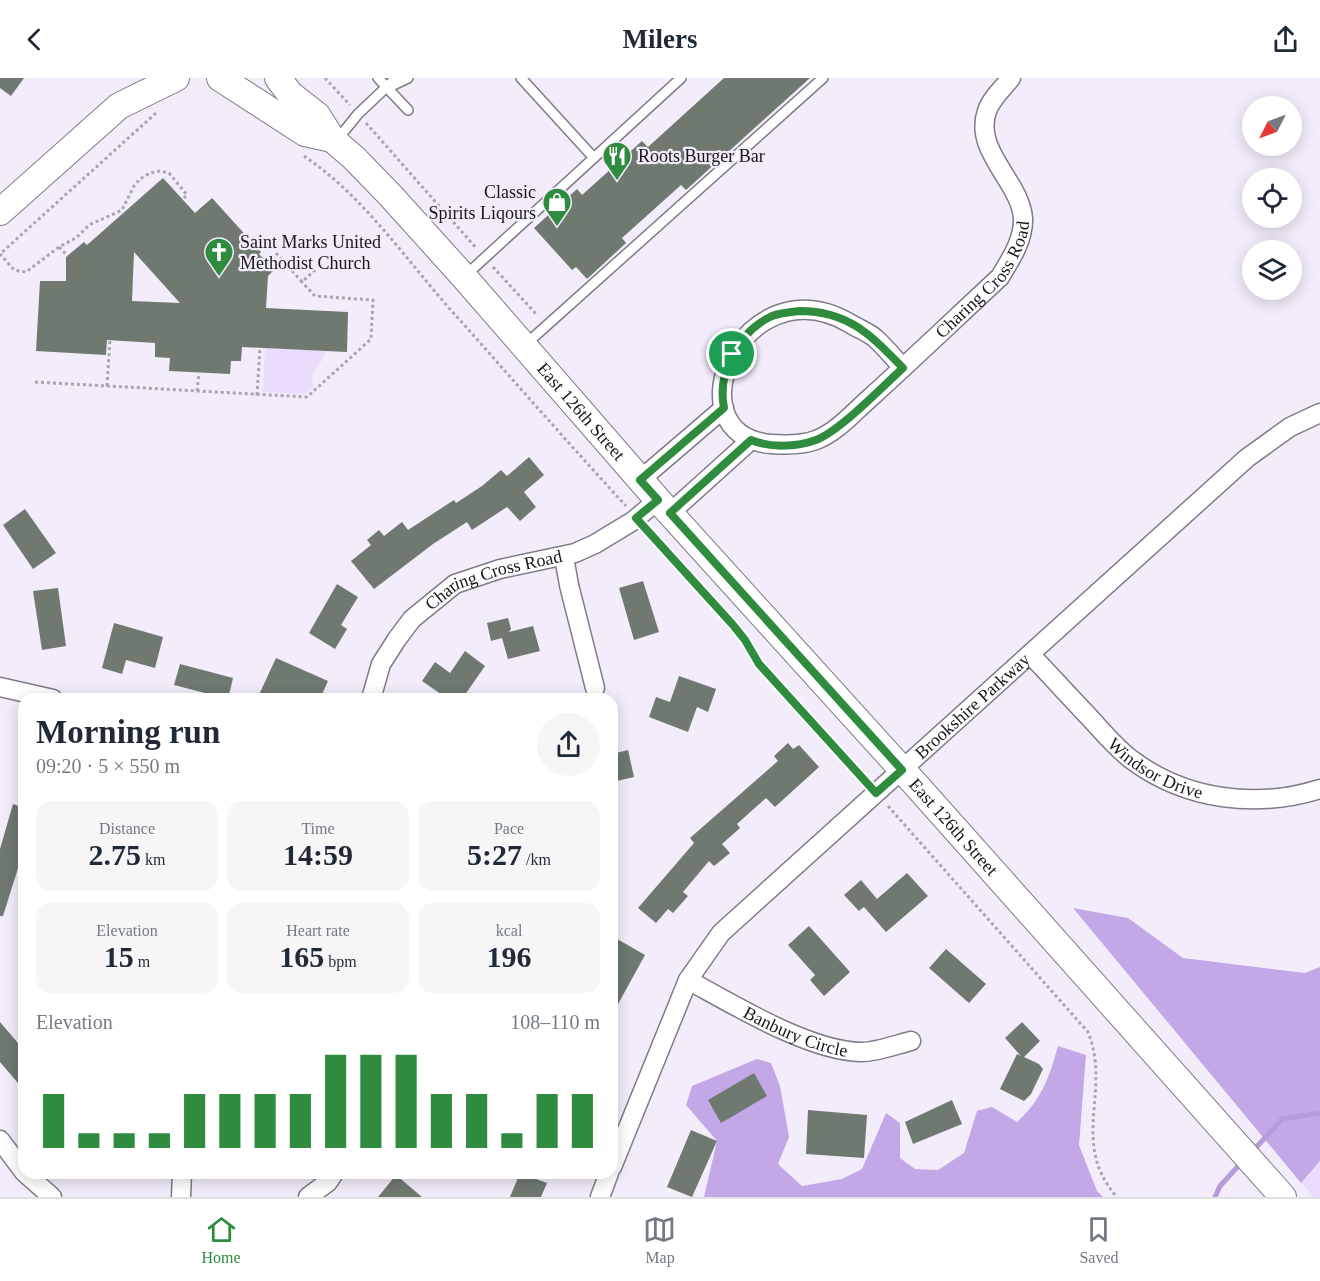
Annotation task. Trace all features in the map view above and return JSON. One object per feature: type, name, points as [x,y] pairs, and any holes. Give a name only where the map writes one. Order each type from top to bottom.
[{"type":"street","points":[[119,106],[137,78]]},
{"type":"street","points":[[0,212],[119,106],[176,78]]},
{"type":"street","name":"East 126th Street","points":[[220,78],[305,133],[334,141]]},
{"type":"street","name":"East 126th Street","points":[[278,78],[290,94],[317,115],[334,141],[390,195],[464,276],[640,480],[1283,1197]]},
{"type":"street","name":"Charing Cross Road","points":[[373,693],[381,664],[397,639],[412,620],[455,584],[500,569],[564,556],[595,544],[636,518],[664,506],[751,440],[774,444],[797,444],[818,440],[838,426],[903,368],[1000,276],[1012,259],[1020,238],[1023,217],[1017,198],[988,144],[985,129],[987,111],[1011,78]]},
{"type":"street","points":[[751,440],[733,428],[724,408],[722,396],[725,376],[732,354],[741,340],[773,315],[821,311],[841,318],[874,337],[903,368]]},
{"type":"street","points":[[640,480],[724,408]]},
{"type":"street","name":"Brookshire Parkway","points":[[618,1152],[688,980],[721,933],[1247,458],[1290,427],[1320,413]]},
{"type":"street","points":[[564,556],[595,688]]},
{"type":"street","name":"Windsor Drive","points":[[1030,654],[1114,745],[1155,775],[1176,785],[1197,793],[1244,799],[1287,797],[1320,789]]},
{"type":"street","points":[[0,687],[26,693]]},
{"type":"street","name":"Banbury Circle","points":[[688,980],[791,1033],[828,1047],[863,1052],[911,1041]]},
{"type":"street","points":[[0,1140],[18,1164]]},
{"type":"street","points":[[32,1179],[52,1197]]},
{"type":"street","points":[[182,1179],[182,1197]]},
{"type":"street","points":[[308,1197],[330,1179]]},
{"type":"street","points":[[600,1197],[607,1179]]},
{"type":"lane","points":[[378,78],[408,111]]},
{"type":"lane","points":[[334,141],[358,114],[396,78]]},
{"type":"lane","points":[[387,88],[408,78]]},
{"type":"lane","points":[[521,78],[594,158]]},
{"type":"lane","points":[[464,276],[681,78]]},
{"type":"lane","points":[[524,346],[823,78]]},
{"type":"path","points":[[325,78],[547,326]]},
{"type":"path","points":[[163,106],[0,254],[14,270],[26,272],[59,247],[76,238],[89,225],[123,211],[140,179],[150,173],[160,171],[168,173],[187,195],[183,199]]},
{"type":"path","points":[[295,150],[322,168],[360,202],[457,318],[733,625],[759,664],[1088,1032],[1093,1044],[1096,1067],[1093,1141],[1095,1158],[1108,1186],[1118,1197]]},
{"type":"path","points":[[59,247],[68,256]]},
{"type":"path","points":[[35,382],[307,397],[370,339],[373,300],[315,296],[277,254],[267,263]]},
{"type":"path","points":[[302,282],[315,270]]},
{"type":"path","points":[[107,386],[110,340]]},
{"type":"path","points":[[257,394],[260,348]]},
{"type":"path","points":[[197,391],[199,373]]},
{"type":"shaded area","points":[[265,348],[326,351],[313,374],[312,382],[315,386],[305,394],[263,392]]},
{"type":"shaded area","points":[[1073,908],[1128,918],[1183,958],[1305,973],[1320,967],[1320,1161],[1301,1183]]},
{"type":"shaded area","points":[[1058,1046],[1086,1055],[1079,1145],[1097,1191],[1103,1197],[704,1197],[717,1141],[686,1105],[692,1086],[757,1059],[771,1063],[780,1086],[789,1137],[778,1164],[802,1186],[842,1179],[862,1169],[886,1113],[900,1123],[900,1158],[915,1169],[938,1170],[964,1153],[977,1111],[992,1107],[1017,1122],[1026,1113],[1044,1087]]},
{"type":"shaded area","points":[[1320,1161],[1320,1197],[1314,1197],[1301,1183]]},
{"type":"building","points":[[0,78],[24,78],[11,96],[0,88]]},
{"type":"building","points":[[724,78],[810,78],[686,190],[681,185],[622,238],[626,243],[587,279],[576,267],[572,270],[534,228],[577,189],[582,195],[642,141],[648,147]]},
{"type":"building","name":"Saint Marks United Methodist Church","points":[[163,178],[195,213],[212,198],[261,252],[259,254],[274,270],[268,276],[266,308],[348,312],[347,352],[242,347],[241,361],[231,361],[230,374],[169,371],[170,358],[155,357],[155,343],[107,340],[106,355],[36,351],[40,281],[66,281],[66,257],[84,242],[87,245]],"holes":[[[134,252],[180,303],[132,301]]]},
{"type":"building","points":[[529,457],[544,475],[524,492],[536,507],[520,521],[507,507],[472,530],[467,522],[433,544],[374,589],[351,561],[371,545],[367,540],[379,530],[384,536],[402,522],[408,530],[454,500],[456,503],[501,470],[507,476]]},
{"type":"building","points":[[25,509],[56,553],[33,569],[3,525]]},
{"type":"building","points":[[643,581],[659,632],[634,640],[619,588]]},
{"type":"building","points":[[337,584],[358,597],[341,625],[347,629],[335,649],[309,633]]},
{"type":"building","points":[[58,588],[66,646],[42,650],[33,591]]},
{"type":"building","points":[[508,618],[511,629],[509,632],[533,626],[540,651],[508,659],[502,638],[491,641],[487,623]]},
{"type":"building","points":[[114,623],[163,637],[155,668],[126,660],[122,674],[102,668]]},
{"type":"building","points":[[465,651],[485,666],[466,693],[439,693],[422,681],[435,662],[450,673]]},
{"type":"building","points":[[276,658],[328,681],[323,693],[260,693]]},
{"type":"building","points":[[180,664],[233,678],[229,693],[205,693],[174,685]]},
{"type":"building","points":[[679,676],[716,689],[708,712],[697,707],[688,732],[649,717],[656,697],[670,702]]},
{"type":"building","points":[[788,743],[793,749],[799,745],[819,767],[775,807],[766,798],[737,824],[740,828],[722,844],[730,853],[714,866],[709,861],[683,892],[688,896],[673,913],[668,909],[656,923],[638,908],[694,843],[690,838],[778,761],[774,756]]},
{"type":"building","points":[[628,750],[634,777],[618,781],[618,752]]},
{"type":"building","points":[[13,804],[18,806],[18,868],[3,916],[0,916],[0,849]]},
{"type":"building","points":[[907,873],[928,896],[886,932],[864,907],[859,911],[844,895],[861,880],[877,899]]},
{"type":"building","points":[[809,926],[850,972],[824,996],[810,980],[815,975],[788,945]]},
{"type":"building","points":[[618,939],[645,955],[618,1004]]},
{"type":"building","points":[[946,949],[986,984],[969,1003],[929,968]]},
{"type":"building","points":[[0,1022],[18,1043],[18,1083],[0,1062]]},
{"type":"building","points":[[1022,1022],[1040,1041],[1024,1057],[1039,1064],[1043,1069],[1031,1094],[1024,1101],[1000,1089],[1017,1054],[1021,1056],[1005,1038]]},
{"type":"building","points":[[754,1073],[767,1096],[721,1123],[708,1100]]},
{"type":"building","points":[[952,1100],[962,1124],[913,1144],[905,1122]]},
{"type":"building","points":[[808,1110],[867,1115],[864,1158],[806,1154]]},
{"type":"building","points":[[691,1130],[717,1141],[692,1197],[667,1187]]},
{"type":"building","points":[[393,1179],[401,1179],[422,1197],[378,1197]]},
{"type":"building","points":[[518,1179],[536,1179],[547,1183],[541,1197],[510,1197]]},
{"type":"waterway","points":[[1252,1152],[1282,1119],[1320,1113]]},
{"type":"waterway","points":[[1215,1197],[1220,1186],[1241,1163]]},
{"type":"place","name":"Roots Burger Bar","points":[[617,182]]},
{"type":"place","name":"Classic Spirits Liqours","points":[[557,228]]},
{"type":"place","name":"Saint Marks United Methodist Church","points":[[219,278]]},
{"type":"route","points":[[821,311],[841,318],[874,337],[903,368],[838,426],[818,440],[797,444],[774,444],[751,440],[670,513],[902,770],[876,793],[759,664],[733,625],[636,518],[658,500],[640,480],[724,408],[722,396],[732,354],[741,340],[773,315],[821,311]]}]
